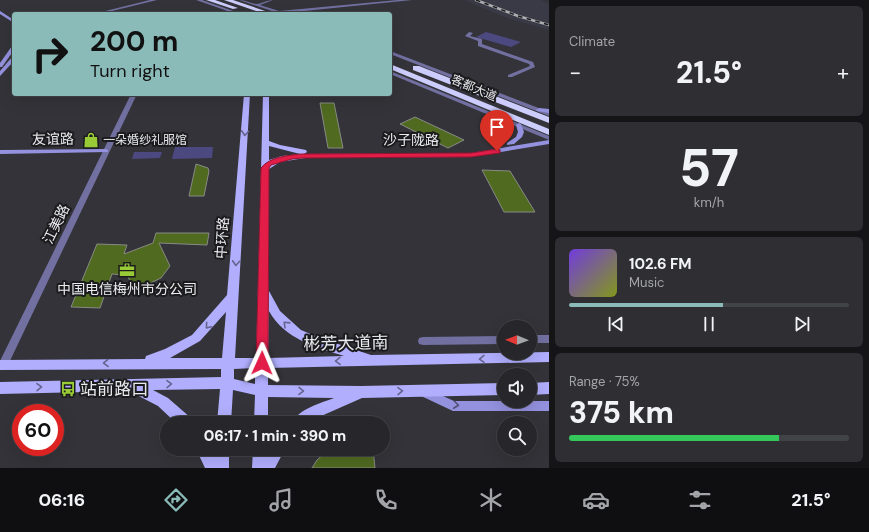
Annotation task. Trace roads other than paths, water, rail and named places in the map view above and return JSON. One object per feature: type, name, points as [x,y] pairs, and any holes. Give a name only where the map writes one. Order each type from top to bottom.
[{"type":"highway","points":[[209,0],[245,12]]},
{"type":"highway","points":[[218,3],[227,0],[262,12]]},
{"type":"highway","name":"客都大道","points":[[392,58],[549,120]]},
{"type":"highway","name":"客都大道","points":[[392,67],[549,132]]},
{"type":"highway","points":[[478,92],[503,96]]},
{"type":"main road","name":"中环路","points":[[225,416],[247,96]]},
{"type":"main road","points":[[261,416],[266,96]]},
{"type":"main road","points":[[265,142],[303,154]]},
{"type":"main road","points":[[265,168],[268,164],[303,154]]},
{"type":"main road","points":[[264,293],[276,314],[297,333],[316,342],[373,361]]},
{"type":"main road","points":[[145,362],[170,353],[196,338],[234,296]]},
{"type":"main road","name":"彬芳大道南","points":[[1,365],[145,362],[262,363],[549,357]]},
{"type":"main road","points":[[0,388],[227,383],[262,391],[360,392],[497,389]]},
{"type":"main road","points":[[130,385],[163,402],[178,416]]},
{"type":"main road","points":[[537,389],[549,388]]},
{"type":"main road","points":[[310,416],[360,392]]},
{"type":"main road","points":[[207,456],[213,468]]},
{"type":"main road","points":[[221,468],[222,456]]},
{"type":"main road","points":[[260,456],[260,468]]},
{"type":"main road","points":[[267,468],[274,456]]},
{"type":"street","points":[[104,12],[155,0]]},
{"type":"street","points":[[198,0],[234,12]]},
{"type":"street","points":[[241,0],[280,12],[410,0]]},
{"type":"street","points":[[256,5],[271,0]]},
{"type":"street","points":[[0,11],[12,16]]},
{"type":"street","points":[[0,11],[12,20]]},
{"type":"street","points":[[471,33],[467,36],[480,40],[480,45],[530,62],[533,67],[510,76]]},
{"type":"street","points":[[0,66],[12,50]]},
{"type":"street","points":[[392,53],[539,110],[549,112]]},
{"type":"street","points":[[0,74],[12,60]]},
{"type":"street","points":[[392,73],[549,138]]},
{"type":"street","name":"江美路","points":[[1,365],[133,96]]},
{"type":"street","points":[[519,125],[521,130],[520,143]]},
{"type":"street","name":"沙子陇路","points":[[303,154],[471,155],[494,152],[520,143],[549,142]]},
{"type":"street","name":"友谊路","points":[[0,152],[105,153]]},
{"type":"street","name":"友谊路","points":[[0,157],[105,153]]},
{"type":"street","points":[[537,339],[549,339]]},
{"type":"street","points":[[423,341],[497,340]]},
{"type":"street","points":[[420,391],[453,406],[549,406]]},
{"type":"railway","points":[[476,0],[518,16],[549,25]]},
{"type":"place","name":"一朵婚纱礼服馆","points":[[91,140]]},
{"type":"place","name":"中国电信梅州市分公司","points":[[127,270]]},
{"type":"place","name":"站前路口","points":[[68,389]]}]
